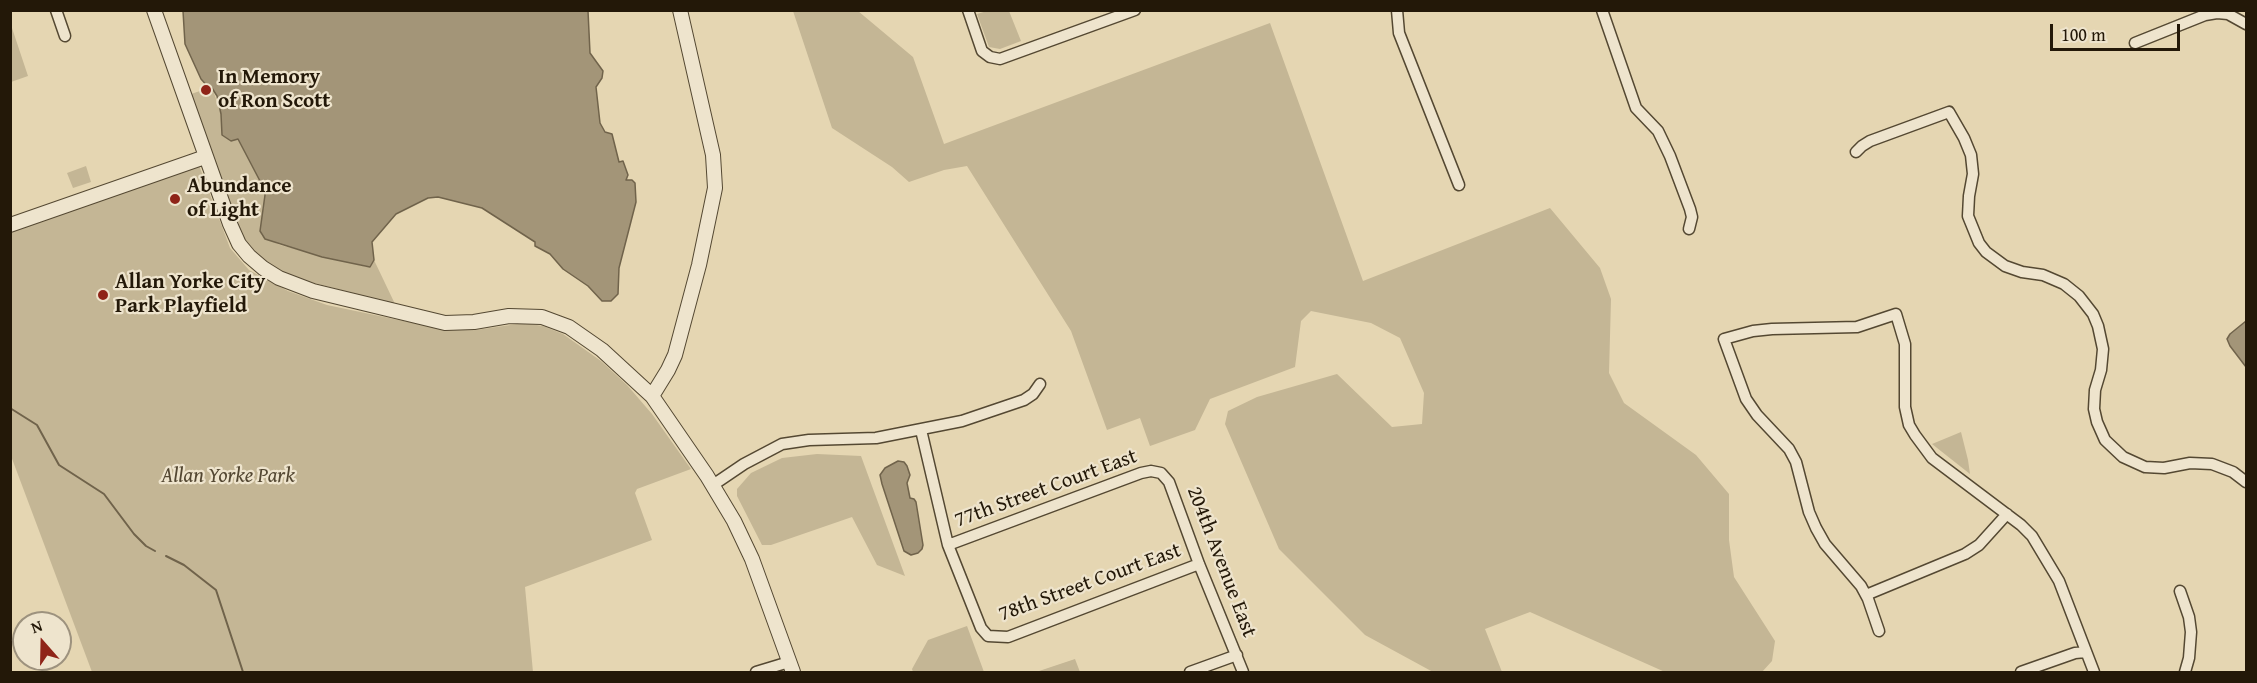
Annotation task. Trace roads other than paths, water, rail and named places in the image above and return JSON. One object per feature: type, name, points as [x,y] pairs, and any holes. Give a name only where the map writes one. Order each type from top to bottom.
[{"type":"street","points":[[56,10],[65,36]]},
{"type":"street","points":[[154,10],[205,158],[239,244],[253,261],[279,278],[313,291],[445,323],[474,322],[518,315],[554,320],[570,327],[602,350],[652,396],[713,485],[748,548],[791,667],[756,672]]},
{"type":"street","points":[[652,396],[675,355],[699,266],[715,188],[713,155],[680,10]]},
{"type":"street","points":[[968,10],[982,51],[992,58],[1000,59],[1135,10]]},
{"type":"street","points":[[1397,10],[1399,33],[1459,185]]},
{"type":"street","points":[[1602,10],[1636,108],[1663,138],[1690,208],[1692,217],[1689,229]]},
{"type":"street","points":[[2135,43],[2205,15],[2228,14],[2247,24]]},
{"type":"street","points":[[1856,153],[1870,141],[1949,112],[1971,155],[1973,174],[1968,208],[1971,226],[1979,243],[1986,252],[2004,266],[2043,275],[2064,284],[2079,296],[2093,314],[2103,350],[2101,370],[2095,390],[2094,409],[2105,440],[2122,457],[2145,467],[2164,468],[2190,463],[2212,464],[2233,471],[2247,482]]},
{"type":"street","points":[[10,225],[205,158]]},
{"type":"street","points":[[1879,631],[1866,595],[1825,544],[1816,528],[1809,512],[1796,462],[1789,449],[1757,415],[1746,399],[1724,339],[1753,331],[1772,329],[1857,327],[1896,314],[1905,344],[1905,407],[1915,435],[1932,458],[2007,514],[2032,536],[2052,567],[2094,672]]},
{"type":"street","points":[[713,485],[744,464],[782,444],[809,440],[876,438],[921,430],[985,414],[1024,400],[1033,394],[1040,384]]},
{"type":"street","points":[[921,430],[948,546]]},
{"type":"street","name":"77th Street Court East","points":[[948,546],[1141,473],[1156,471]]},
{"type":"street","name":"204th Avenue East","points":[[1156,471],[1166,476],[1169,482],[1199,564],[1243,672]]},
{"type":"street","points":[[1866,595],[1965,554],[1979,545],[2007,514]]},
{"type":"street","name":"78th Street Court East","points":[[948,546],[981,628],[988,636],[994,638],[1008,637],[1199,564]]},
{"type":"street","points":[[2180,591],[2191,632],[2189,658],[2185,672]]},
{"type":"street","points":[[2021,672],[2075,653],[2085,652]]},
{"type":"street","points":[[1190,672],[1237,655]]},
{"type":"waterway","points":[[10,408],[37,425],[59,465],[104,494],[134,534],[155,551]]},
{"type":"waterway","points":[[166,556],[184,565],[216,590],[243,672]]},
{"type":"place","name":"In Memory of Ron Scott","points":[[206,90]]},
{"type":"place","name":"Abundance of Light","points":[[175,199]]},
{"type":"place","name":"Allan Yorke City Park Playfield","points":[[103,295]]},
{"type":"park label","name":"Allan Yorke Park","points":[[228,477]]}]
